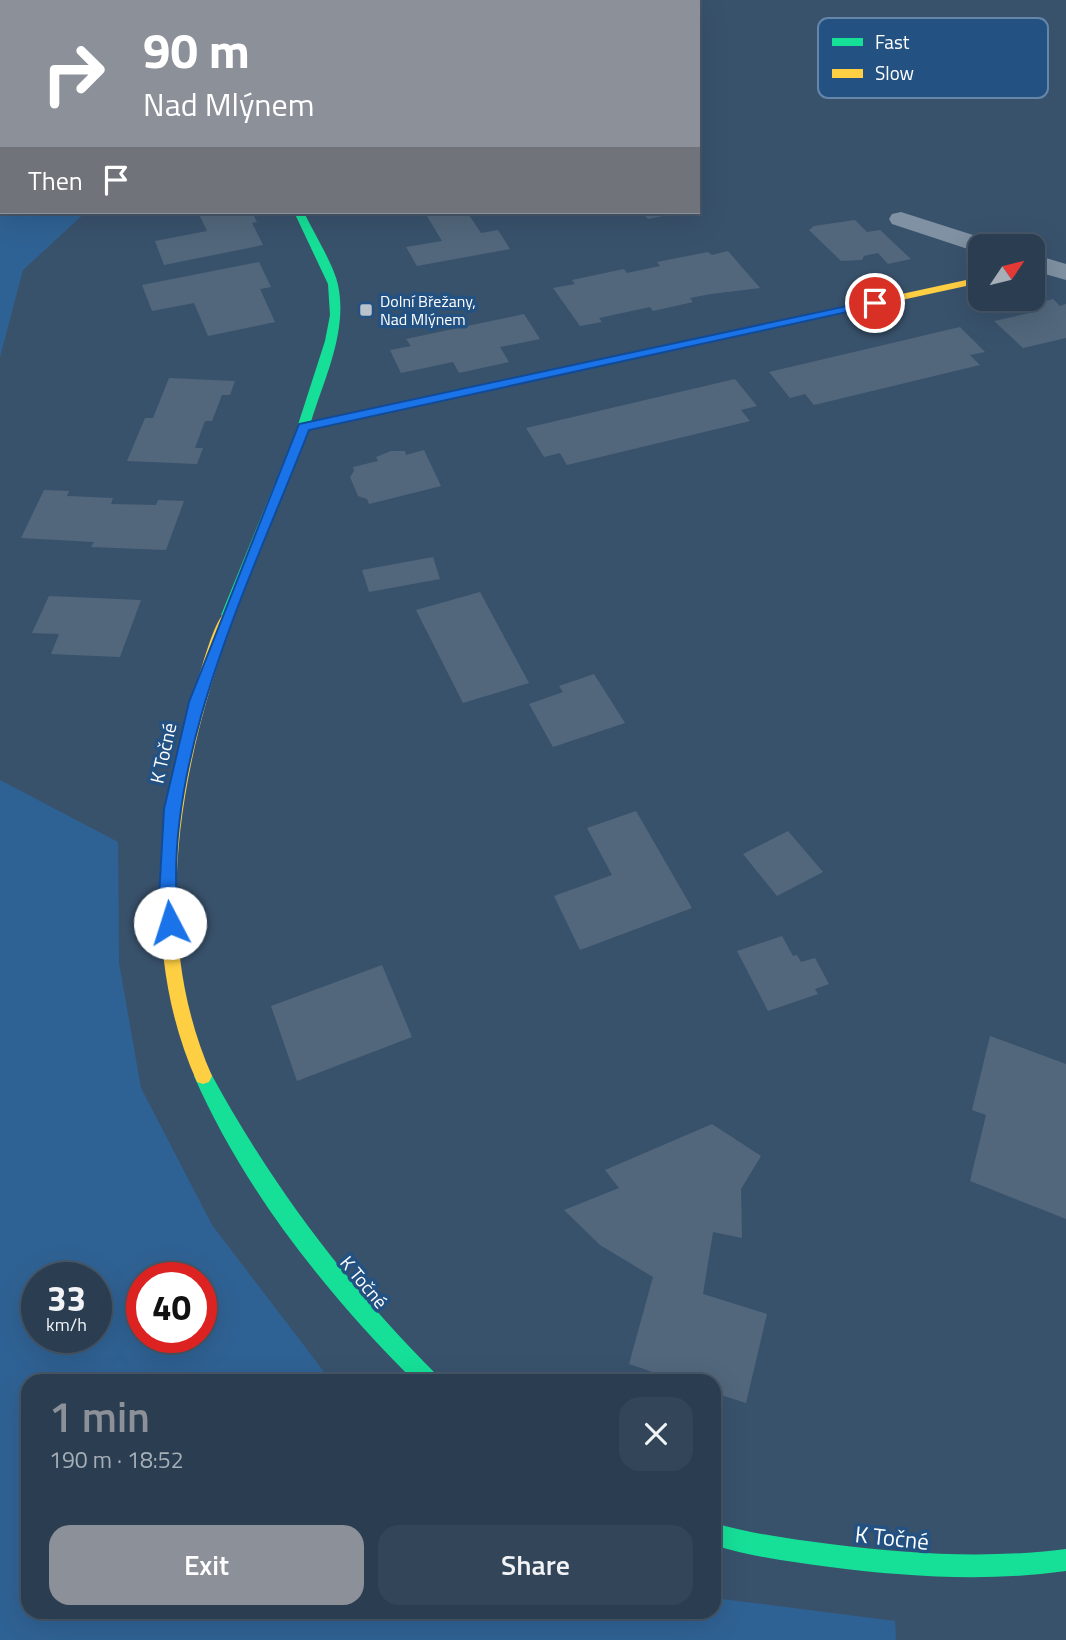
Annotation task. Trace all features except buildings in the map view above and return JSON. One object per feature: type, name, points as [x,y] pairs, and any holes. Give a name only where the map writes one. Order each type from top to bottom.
[{"type":"street","name":"K Točné","points":[[300,214],[321,254],[335,294],[335,323],[304,427],[196,702],[172,809],[167,897],[180,1004],[194,1057],[223,1112],[296,1232],[386,1342],[421,1374]]},
{"type":"street","points":[[901,219],[968,241]]},
{"type":"street","points":[[304,427],[968,283]]},
{"type":"street","name":"K Točné","points":[[721,1536],[745,1544],[960,1569],[1034,1567],[1066,1560]]},
{"type":"shaded area","points":[[0,214],[84,214],[23,270],[0,357]]},
{"type":"shaded area","points":[[0,780],[118,842],[119,963],[141,1088],[212,1225],[326,1374],[21,1374],[21,1619],[721,1619],[721,1599],[895,1621],[896,1640],[0,1640]]},
{"type":"traffic: fast","points":[[228,615],[301,434],[331,341],[335,315],[333,284],[300,214]]},
{"type":"traffic: fast","points":[[304,427],[754,329]]},
{"type":"traffic: fast","points":[[203,1076],[249,1159],[303,1238],[364,1313],[422,1374]]},
{"type":"traffic: fast","points":[[721,1536],[783,1549],[915,1565],[976,1567],[1066,1560]]},
{"type":"traffic: slow","points":[[754,329],[968,283]]},
{"type":"traffic: slow","points":[[203,1076],[186,1031],[176,985],[169,908],[169,865],[173,822],[187,739],[228,615]]},
{"type":"place","name":"Dolní Břežany, Nad Mlýnem","points":[[366,310]]},
{"type":"route","points":[[170,923],[167,897],[172,809],[196,702],[304,427],[875,303]]}]
